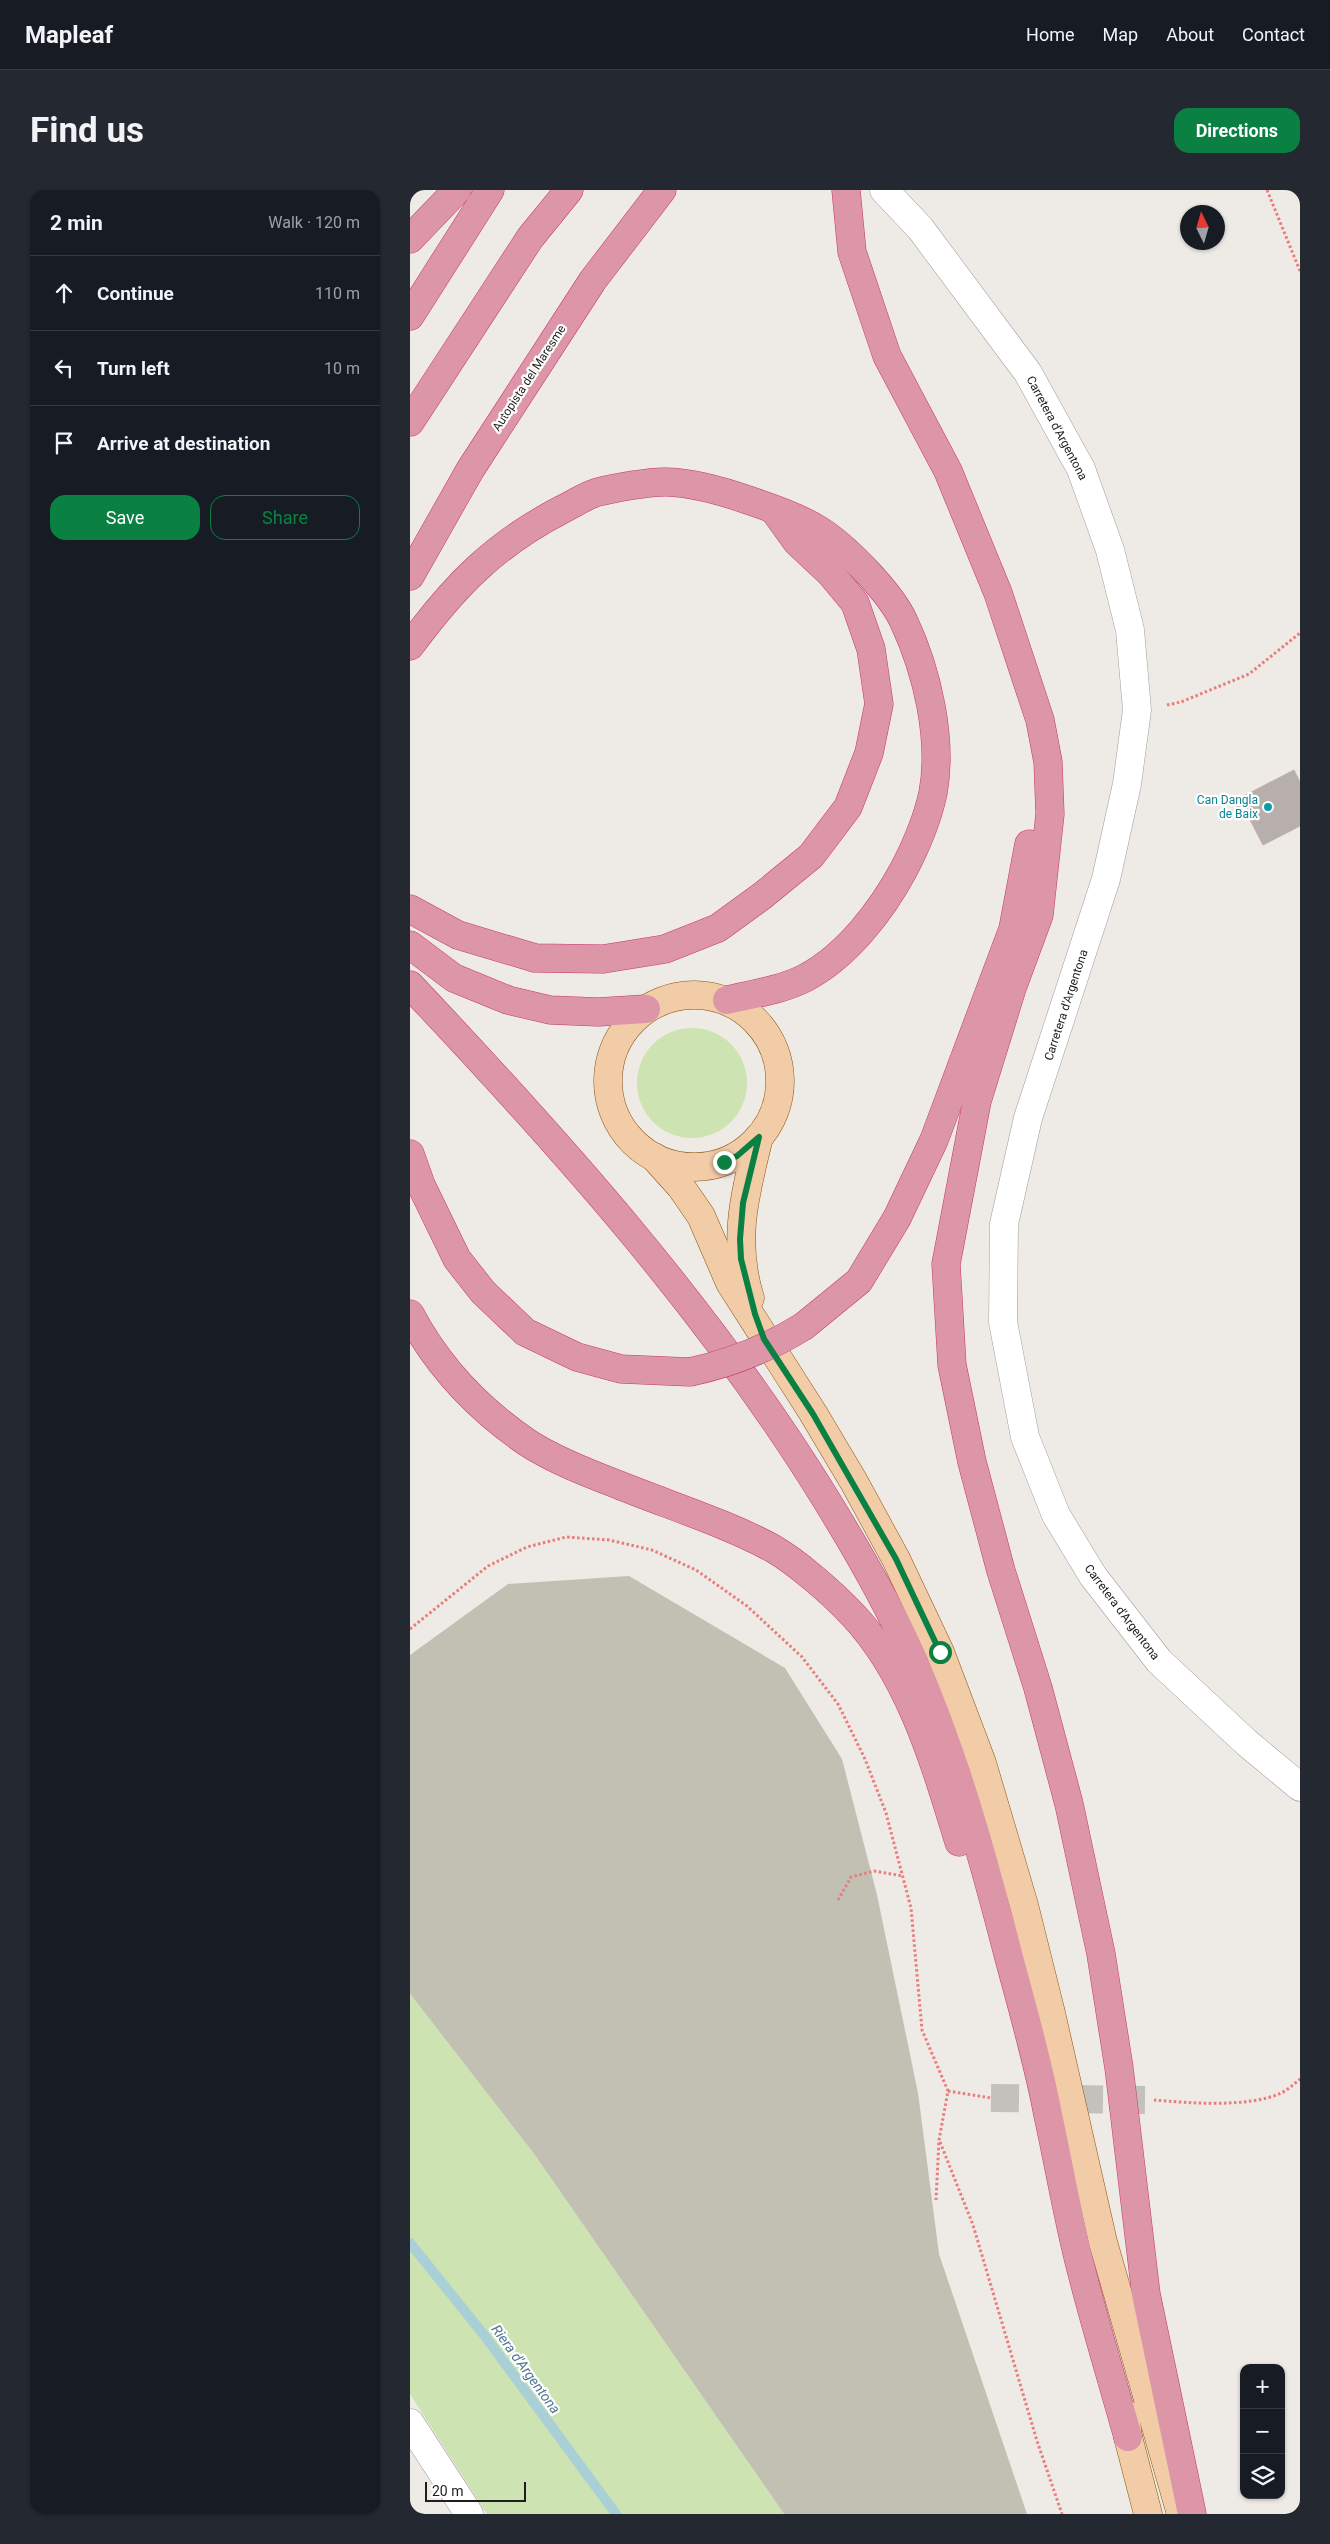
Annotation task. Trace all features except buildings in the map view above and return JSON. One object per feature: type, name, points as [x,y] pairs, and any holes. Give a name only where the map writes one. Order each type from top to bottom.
[{"type":"highway","points":[[410,239],[457,190]]},
{"type":"highway","points":[[410,316],[490,190]]},
{"type":"highway","points":[[410,422],[530,238],[569,190]]},
{"type":"highway","name":"Autopista del Maresme","points":[[410,576],[470,470],[583,296],[662,190]]},
{"type":"highway","points":[[846,190],[852,252],[887,356],[948,471],[998,593],[1040,720],[1048,762],[1050,814],[1038,915],[1012,988],[977,1101],[946,1264],[952,1365],[974,1472],[1001,1571],[1038,1688],[1069,1804],[1101,1954],[1119,2068],[1146,2294],[1192,2514]]},
{"type":"highway","points":[[410,646],[440,606],[484,561],[529,527],[596,492],[668,482],[727,493],[773,509],[820,531],[866,569],[903,620],[922,671],[935,725],[933,790],[922,835],[894,888],[866,925],[836,957],[805,978],[774,989],[726,1000]]},
{"type":"highway","points":[[410,909],[458,936],[535,958],[602,959],[666,949],[718,928],[762,896],[811,856],[848,807],[870,753],[879,704],[871,648],[855,603],[831,574],[798,542],[773,509]]},
{"type":"highway","points":[[410,1154],[421,1185],[457,1259],[483,1292],[525,1332],[577,1356],[620,1369],[690,1372],[741,1359],[776,1343],[804,1326],[859,1282],[897,1218],[934,1140],[1013,929],[1028,861],[1035,778],[1031,718],[1020,662]]},
{"type":"highway","points":[[410,945],[454,978],[508,1000],[550,1010],[598,1012],[646,1009]]},
{"type":"highway","points":[[410,985],[611,1206],[683,1295],[763,1402],[807,1468],[862,1558],[885,1601],[914,1663],[963,1792],[1014,1977],[1048,2113],[1078,2256],[1128,2437]]},
{"type":"highway","points":[[410,1314],[422,1336],[444,1368],[478,1405],[529,1444],[590,1474],[772,1548],[813,1579],[853,1615],[882,1655],[907,1694],[951,1817],[989,1947],[1056,2201],[1078,2256]]},
{"type":"main road","points":[[654,1157],[681,1166],[710,1165],[737,1156],[759,1137],[772,1118],[780,1095],[778,1060],[764,1029],[747,1012],[726,1000],[699,994],[685,995],[658,1002],[646,1009],[627,1026],[620,1036],[610,1060],[607,1086],[612,1110],[624,1133],[633,1143],[654,1157],[681,1187],[701,1216],[730,1283],[818,1422],[896,1559],[940,1652],[982,1763],[1024,1905],[1103,2242],[1181,2514]]},
{"type":"main road","points":[[759,1137],[743,1203],[740,1239],[741,1259],[747,1289],[764,1339]]},
{"type":"main road","points":[[1103,2242],[1128,2437],[1148,2514]]},
{"type":"street","name":"Carretera d'Argentona","points":[[884,190],[920,228],[1028,373],[1081,469],[1110,550],[1130,630],[1137,710],[1127,784],[1106,879],[1028,1118],[1004,1224],[1003,1322],[1025,1437],[1056,1515],[1093,1576],[1159,1661],[1247,1743],[1300,1787]]},
{"type":"street","points":[[410,2424],[469,2514]]},
{"type":"path","points":[[1268,190],[1300,271]]},
{"type":"path","points":[[1137,710],[1181,702],[1249,674],[1300,633]]},
{"type":"path","points":[[410,1628],[488,1566],[527,1547],[566,1537],[609,1540],[652,1550],[696,1570],[747,1606],[802,1657],[838,1704],[865,1759],[886,1813],[912,1908],[922,2030],[948,2091],[939,2140],[936,2200]]},
{"type":"path","points":[[838,1900],[851,1877],[874,1871],[903,1876]]},
{"type":"path","points":[[1152,2100],[1204,2104],[1254,2100],[1282,2093],[1300,2079]]},
{"type":"path","points":[[948,2091],[991,2098]]},
{"type":"path","points":[[939,2140],[973,2225],[1037,2441],[1062,2514]]},
{"type":"shaded area","points":[[629,1576],[785,1668],[842,1759],[877,1895],[918,2093],[939,2254],[1027,2514],[784,2514],[534,2154],[410,1994],[410,1655],[508,1584]]},
{"type":"green space","points":[[692,1028],[713,1032],[731,1044],[743,1062],[747,1083],[743,1104],[731,1122],[713,1134],[692,1138],[671,1134],[653,1122],[641,1104],[637,1083],[641,1062],[653,1044],[671,1032]]},
{"type":"green space","points":[[410,1994],[534,2154],[784,2514],[487,2514],[410,2394]]},
{"type":"waterway","name":"Riera d'Argentona","points":[[410,2243],[484,2335],[616,2514]]},
{"type":"tunnel","points":[[991,2098],[1152,2100]]},
{"type":"place","name":"Can Dangla de Baix","points":[[1268,807]]},
{"type":"route","points":[[724,1162],[737,1156],[759,1137],[743,1203],[740,1239],[741,1259],[747,1289],[755,1314],[764,1339],[813,1414],[854,1482],[896,1559],[940,1652]]}]
